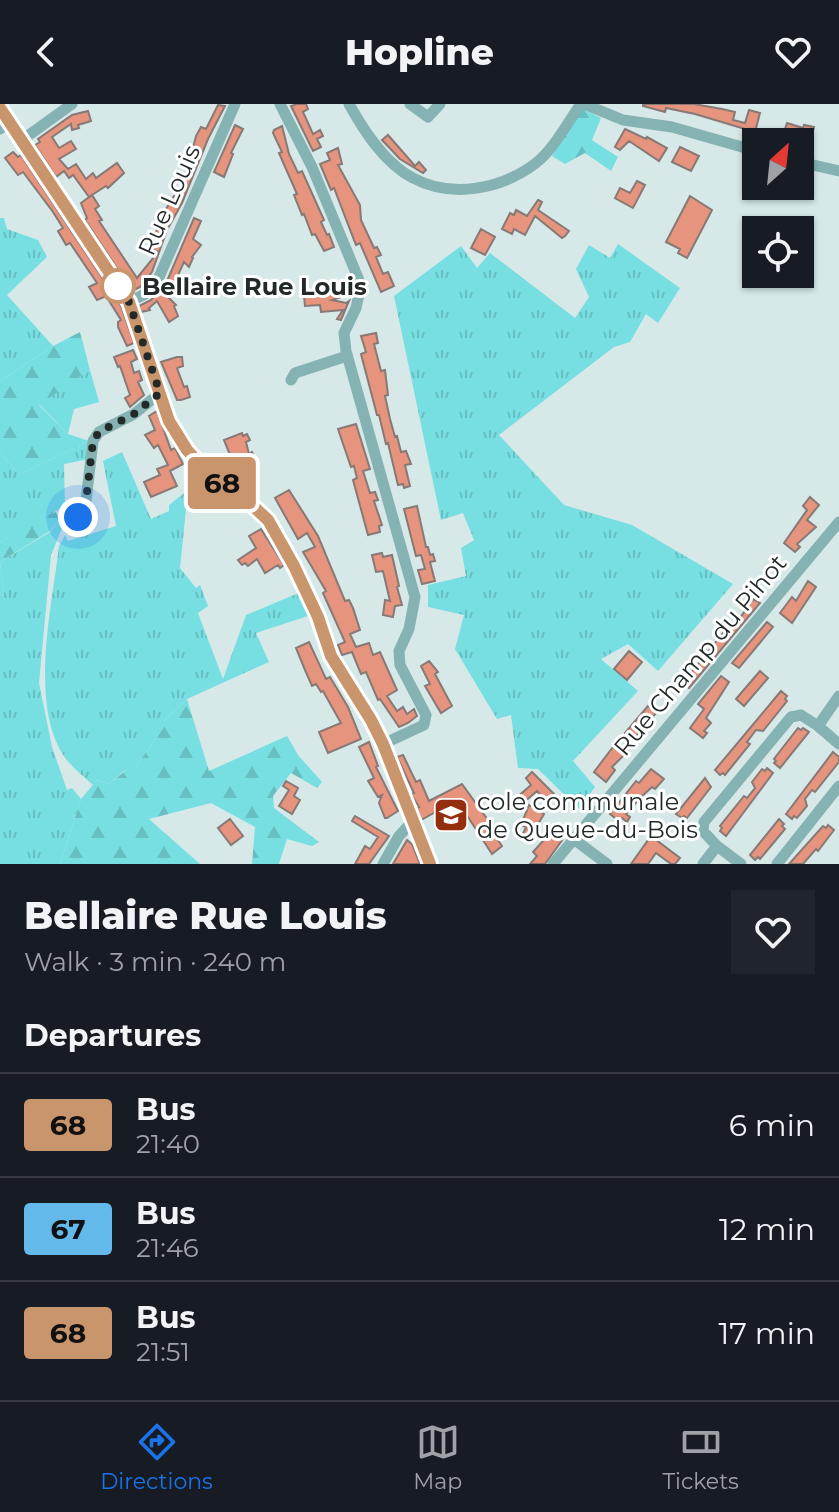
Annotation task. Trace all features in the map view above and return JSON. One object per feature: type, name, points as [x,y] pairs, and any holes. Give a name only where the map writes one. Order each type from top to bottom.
[{"type":"street","points":[[22,140],[72,104]]},
{"type":"street","name":"Rue Louis","points":[[129,302],[145,294],[159,277],[235,104]]},
{"type":"street","points":[[280,104],[312,167],[361,285],[356,308],[344,333],[347,356],[415,597],[409,629],[399,651],[400,665],[426,715],[424,725],[383,744]]},
{"type":"street","points":[[349,104],[363,129],[395,165],[414,179],[459,191],[503,183],[538,162],[582,104],[609,116],[680,128],[742,147]]},
{"type":"street","points":[[410,104],[428,117],[440,104]]},
{"type":"street","points":[[0,108],[5,126],[22,140],[129,302],[169,421],[187,450],[206,471],[268,520],[318,617],[331,656],[383,744],[429,864]]},
{"type":"street","points":[[814,165],[839,171]]},
{"type":"street","points":[[291,380],[295,373],[347,356]]},
{"type":"street","points":[[78,517],[85,509],[93,441],[99,432],[134,414],[160,393]]},
{"type":"street","name":"Rue Champ du Pihot","points":[[553,864],[839,522]]},
{"type":"street","points":[[818,726],[839,696]]},
{"type":"street","points":[[741,864],[703,831],[704,822],[791,717],[801,715],[839,744]]},
{"type":"street","points":[[777,864],[839,786]]},
{"type":"street","points":[[383,864],[399,836],[413,821]]},
{"type":"street","points":[[575,840],[607,864]]},
{"type":"street","points":[[703,864],[717,846]]},
{"type":"green space","points":[[581,108],[601,118],[592,140],[618,157],[611,171],[585,153],[565,164],[552,156]]},
{"type":"green space","points":[[0,218],[4,218],[7,229],[38,240],[47,257],[7,295],[53,346],[0,381]]},
{"type":"green space","points":[[618,244],[680,288],[658,323],[646,314],[630,342],[614,347],[499,435],[564,505],[632,525],[733,584],[658,671],[628,644],[601,659],[638,691],[573,761],[595,787],[579,809],[538,769],[518,768],[511,715],[497,719],[455,649],[464,615],[428,607],[428,585],[466,576],[461,548],[474,540],[463,513],[441,520],[394,296],[461,246],[477,268],[490,253],[575,318],[589,297],[576,269],[589,245],[610,258]]},
{"type":"green space","points":[[80,332],[90,370],[39,405],[68,434],[89,441],[19,475],[0,452],[0,381]]},
{"type":"green space","points":[[90,370],[99,402],[74,409],[68,434],[39,404]]},
{"type":"green space","points":[[91,440],[89,459],[64,464],[65,506],[0,542],[0,452],[19,475]]},
{"type":"green space","points":[[122,452],[151,519],[169,511],[169,505],[188,490],[180,568],[196,588],[200,585],[208,606],[198,613],[223,679],[246,615],[301,592],[311,615],[256,633],[269,662],[187,699],[164,721],[164,727],[134,769],[124,771],[109,784],[97,780],[93,785],[66,759],[55,737],[45,685],[48,626],[59,546],[65,535],[68,541],[116,526],[103,461]]},
{"type":"green space","points":[[56,512],[59,520],[50,531],[0,562],[0,542]]},
{"type":"green space","points":[[59,520],[62,528],[51,555],[39,683],[52,747],[67,790],[72,788],[81,799],[60,864],[0,864],[0,596],[4,595],[0,562],[50,532]]},
{"type":"green space","points":[[0,562],[4,595],[0,596]]},
{"type":"green space","points":[[187,699],[209,771],[287,736],[298,755],[322,782],[317,788],[291,773],[273,796],[274,808],[319,842],[312,846],[287,839],[279,864],[252,864],[255,827],[211,803],[149,819],[200,864],[60,864],[81,799],[97,780],[109,784],[130,767],[134,769],[164,727],[163,722]]},
{"type":"building","points":[[306,104],[308,109],[303,112],[313,134],[320,130],[323,136],[317,139],[321,147],[313,151],[291,106]]},
{"type":"building","points":[[694,104],[735,112],[733,120],[745,123],[749,110],[760,113],[756,128],[742,128],[695,114],[666,108],[665,112],[643,106]]},
{"type":"building","points":[[218,105],[225,106],[167,230],[152,272],[140,287],[132,291],[85,220],[87,218],[81,203],[92,195],[99,206],[95,209],[102,220],[99,221],[137,278],[158,252],[151,249],[156,232],[185,179],[196,136],[201,127],[206,129]]},
{"type":"building","points":[[88,111],[91,121],[72,130],[71,124],[52,137],[59,148],[71,141],[76,149],[59,159],[68,169],[76,164],[86,179],[93,173],[96,178],[117,163],[124,173],[108,188],[106,186],[89,197],[73,175],[69,178],[64,171],[56,177],[35,145],[40,142],[38,139],[72,115]]},
{"type":"building","points":[[787,123],[803,128],[785,128]]},
{"type":"building","points":[[235,125],[243,129],[224,177],[214,172]]},
{"type":"building","points":[[282,126],[289,154],[298,173],[302,171],[334,247],[324,251],[302,215],[294,195],[297,194],[279,153],[282,152],[273,133]]},
{"type":"building","points":[[625,129],[667,148],[659,161],[629,141],[620,150],[615,147]]},
{"type":"building","points":[[388,135],[415,166],[419,162],[426,170],[423,173],[400,159],[382,140]]},
{"type":"building","points":[[680,147],[699,156],[691,171],[672,162]]},
{"type":"building","points":[[338,148],[342,164],[338,165],[360,205],[361,220],[374,248],[377,247],[381,255],[376,257],[383,274],[388,272],[394,286],[381,292],[320,164],[330,160],[327,153]]},
{"type":"building","points":[[13,152],[18,157],[21,155],[121,306],[134,343],[127,346],[118,327],[121,320],[106,296],[97,300],[89,287],[97,283],[70,243],[66,245],[58,231],[63,228],[53,212],[23,172],[18,175],[5,158]]},
{"type":"building","points":[[637,181],[645,185],[633,208],[615,198],[620,188],[630,193]]},
{"type":"building","points":[[690,196],[712,210],[687,258],[678,253],[680,249],[666,242]]},
{"type":"building","points":[[538,200],[542,202],[538,210],[569,231],[565,236],[562,238],[535,216],[525,235],[514,229],[512,234],[502,229],[510,213],[514,215],[516,210],[527,216]]},
{"type":"building","points":[[194,218],[201,221],[193,239],[201,245],[189,267],[184,262],[173,286],[165,294],[176,305],[178,316],[169,322],[157,301],[150,310],[141,312],[139,306],[151,300],[167,281]]},
{"type":"building","points":[[481,229],[495,237],[485,255],[471,248]]},
{"type":"building","points":[[351,284],[350,294],[332,300],[349,301],[341,320],[337,319],[343,310],[321,312],[320,305],[305,306],[304,296]]},
{"type":"building","points":[[376,333],[378,343],[374,344],[381,371],[385,370],[388,395],[385,396],[390,419],[401,452],[406,451],[411,464],[405,465],[410,486],[404,488],[403,484],[398,485],[361,354],[366,352],[361,336]]},
{"type":"building","points":[[133,350],[137,359],[131,362],[134,373],[139,371],[142,380],[138,382],[144,395],[130,407],[125,398],[130,395],[114,357]]},
{"type":"building","points":[[182,357],[183,366],[177,368],[190,397],[181,400],[177,400],[161,362]]},
{"type":"building","points":[[157,411],[171,450],[175,448],[183,464],[170,471],[177,486],[151,497],[144,482],[160,475],[157,469],[168,465],[158,445],[154,448],[145,435],[155,430],[149,416]]},
{"type":"building","points":[[356,424],[370,469],[363,471],[370,493],[375,492],[378,500],[374,501],[382,525],[379,526],[380,532],[368,535],[353,480],[357,478],[354,466],[351,467],[338,429]]},
{"type":"building","points":[[242,433],[243,436],[247,434],[249,454],[252,452],[257,461],[232,473],[228,464],[233,462],[224,440]]},
{"type":"building","points":[[289,490],[318,536],[345,601],[349,600],[353,608],[360,630],[350,634],[356,647],[369,643],[373,655],[380,652],[397,690],[387,696],[397,711],[403,707],[407,714],[414,709],[417,716],[408,723],[399,727],[378,700],[366,672],[361,674],[352,652],[342,655],[338,645],[345,642],[323,593],[326,591],[303,552],[315,547],[307,533],[298,539],[275,498]]},
{"type":"building","points":[[810,497],[819,505],[807,520],[816,527],[797,544],[800,547],[795,552],[784,543],[807,510],[803,506]]},
{"type":"building","points":[[417,506],[426,547],[435,561],[430,562],[435,581],[422,584],[418,570],[425,569],[421,555],[416,556],[404,509]]},
{"type":"building","points":[[261,529],[284,565],[265,573],[257,559],[248,566],[238,560],[256,548],[249,536]]},
{"type":"building","points":[[382,553],[383,557],[392,555],[399,586],[402,605],[395,606],[393,617],[383,615],[385,600],[390,601],[383,571],[376,572],[372,555]]},
{"type":"building","points":[[808,581],[816,587],[792,623],[780,613],[792,597],[796,601]]},
{"type":"building","points":[[753,599],[760,603],[689,688],[683,683]]},
{"type":"building","points":[[767,622],[773,627],[739,668],[732,663]]},
{"type":"building","points":[[309,642],[326,679],[330,677],[348,707],[361,739],[328,753],[319,732],[341,723],[323,691],[316,684],[312,686],[296,648]]},
{"type":"building","points":[[629,651],[642,662],[627,680],[614,669]]},
{"type":"building","points":[[429,661],[438,672],[435,674],[452,706],[441,713],[425,686],[430,684],[421,666]]},
{"type":"building","points":[[760,671],[768,678],[744,706],[736,699]]},
{"type":"building","points":[[721,676],[729,682],[706,718],[711,723],[704,731],[707,733],[703,738],[690,728],[704,709],[698,704]]},
{"type":"building","points":[[781,691],[787,696],[787,701],[763,731],[756,730],[747,742],[750,744],[725,775],[720,775],[715,770]]},
{"type":"building","points":[[648,706],[656,713],[633,740],[625,733]]},
{"type":"building","points":[[798,728],[809,732],[780,768],[774,759]]},
{"type":"building","points":[[369,742],[376,767],[398,811],[387,818],[379,803],[382,795],[378,797],[368,781],[374,778],[359,747]]},
{"type":"building","points":[[616,743],[628,751],[612,767],[615,770],[606,782],[594,772]]},
{"type":"building","points":[[833,752],[839,757],[839,762],[815,792],[812,790],[805,799],[807,806],[797,818],[794,816],[792,819],[786,814]]},
{"type":"building","points":[[403,755],[416,782],[420,780],[429,801],[462,784],[498,834],[495,836],[502,846],[492,854],[457,800],[421,820],[419,807],[411,794],[414,793],[397,757]]},
{"type":"building","points":[[767,768],[773,773],[726,836],[720,831],[720,826],[744,796],[747,798],[755,788],[752,782],[762,769],[765,771]]},
{"type":"building","points":[[651,769],[664,779],[626,814],[630,817],[627,822],[622,818],[620,822],[610,814],[636,781],[639,783]]},
{"type":"building","points":[[532,772],[557,797],[548,804],[537,791],[522,804],[516,798],[531,785],[526,778]]},
{"type":"building","points":[[705,778],[711,787],[687,818],[676,814]]},
{"type":"building","points":[[286,781],[298,788],[294,796],[300,800],[292,814],[279,806],[289,790],[283,786]]},
{"type":"building","points":[[529,805],[544,814],[530,838],[523,834],[526,827],[521,825]]},
{"type":"building","points":[[355,816],[389,836],[369,864],[355,864],[365,846],[370,849],[378,837],[352,821]]},
{"type":"building","points":[[230,819],[243,836],[231,845],[218,828]]},
{"type":"building","points":[[779,819],[785,829],[760,859],[755,860],[750,855]]},
{"type":"building","points":[[828,825],[834,830],[818,851],[816,849],[803,864],[789,864],[823,826],[826,828]]},
{"type":"building","points":[[551,832],[563,839],[545,864],[530,864],[537,856],[533,852]]},
{"type":"building","points":[[651,836],[680,858],[675,864],[656,853],[648,864],[631,864]]},
{"type":"building","points":[[407,840],[412,844],[420,864],[393,864]]},
{"type":"bus line","name":"68","points":[[0,108],[129,302],[169,421],[187,450],[206,471],[268,520],[318,617],[331,656],[383,744],[430,864]]},
{"type":"place","name":"Bellaire Rue Louis","points":[[118,286]]},
{"type":"place","name":"cole communale de Queue-du-Bois","points":[[451,815]]},
{"type":"route","points":[[78,517],[85,509],[93,441],[99,432],[134,414],[160,393],[129,302],[118,286]]}]
